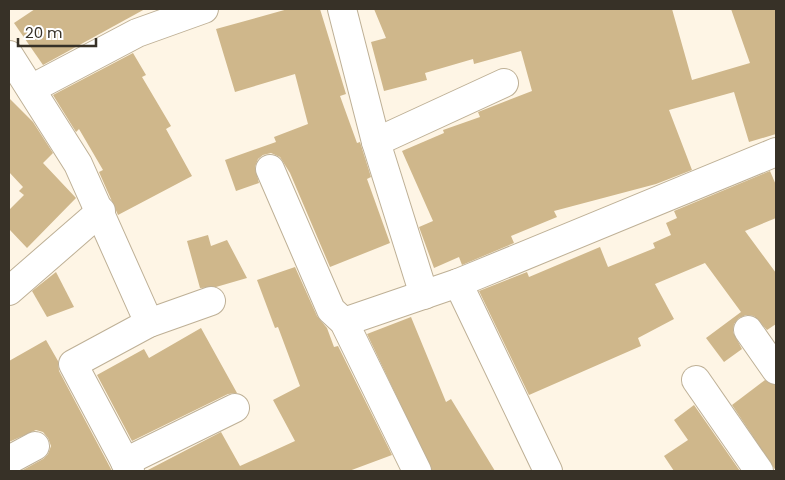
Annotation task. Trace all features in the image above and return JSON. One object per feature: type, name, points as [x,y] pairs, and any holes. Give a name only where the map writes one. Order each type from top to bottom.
[{"type":"street","points":[[30,89],[138,33],[204,9]]},
{"type":"street","points":[[342,9],[376,142],[424,295]]},
{"type":"street","points":[[9,55],[78,164],[101,211],[149,323]]},
{"type":"street","points":[[376,142],[504,83]]},
{"type":"street","points":[[344,322],[458,283],[776,152]]},
{"type":"street","points":[[270,169],[331,310],[344,322],[417,471]]},
{"type":"street","points":[[9,291],[101,211]]},
{"type":"street","points":[[458,283],[548,471]]},
{"type":"street","points":[[211,301],[149,323],[73,364],[128,467],[235,408]]},
{"type":"street","points":[[748,330],[776,370]]},
{"type":"street","points":[[696,380],[758,471]]},
{"type":"street","points":[[9,460],[35,446]]},
{"type":"building","points":[[35,9],[145,9],[43,65],[14,23]]},
{"type":"building","points":[[288,9],[320,9],[346,94],[340,96],[357,143],[360,142],[371,177],[367,179],[390,243],[330,267],[290,173],[280,157],[271,153],[263,155],[258,159],[255,167],[259,183],[236,191],[225,160],[276,142],[274,137],[308,124],[295,74],[235,92],[216,29]]},
{"type":"building","points":[[374,9],[672,9],[692,80],[750,63],[731,9],[776,9],[776,134],[749,142],[734,92],[669,110],[692,170],[656,184],[554,211],[557,217],[511,236],[514,243],[462,265],[459,257],[434,268],[419,227],[433,221],[402,151],[444,133],[443,130],[480,117],[478,112],[532,91],[521,51],[474,64],[473,59],[425,73],[427,80],[384,91],[371,42],[386,38]]},
{"type":"building","points":[[133,53],[146,75],[142,77],[171,126],[166,129],[192,176],[118,215],[99,172],[103,170],[79,129],[76,132],[53,95]]},
{"type":"building","points":[[9,98],[33,122],[53,153],[43,163],[76,198],[27,248],[9,229],[9,210],[24,195],[19,191],[23,187],[9,172]]},
{"type":"building","points":[[770,171],[776,185],[776,218],[745,231],[776,273],[776,324],[767,330],[754,316],[746,315],[739,318],[734,324],[733,332],[742,349],[724,362],[706,338],[741,312],[705,263],[655,284],[674,319],[638,338],[641,346],[529,395],[479,291],[527,272],[529,277],[600,247],[608,267],[655,248],[653,243],[671,235],[666,223],[677,218],[674,211]]},
{"type":"building","points":[[208,235],[211,246],[227,240],[247,278],[216,287],[200,288],[187,241]]},
{"type":"building","points":[[295,267],[317,316],[327,328],[334,347],[338,346],[392,455],[349,471],[146,471],[221,432],[240,466],[295,441],[273,400],[300,386],[278,327],[275,328],[257,280]]},
{"type":"building","points":[[56,272],[74,307],[47,317],[32,291]]},
{"type":"building","points":[[411,317],[446,402],[451,399],[495,471],[432,471],[367,334]]},
{"type":"building","points":[[201,328],[237,393],[228,394],[132,441],[97,375],[144,349],[149,358]]},
{"type":"building","points":[[46,340],[58,361],[59,371],[112,471],[21,471],[43,459],[48,454],[51,446],[43,432],[36,430],[9,442],[9,361]]},
{"type":"building","points":[[765,380],[776,385],[776,471],[732,405]]},
{"type":"building","points":[[694,405],[740,471],[674,471],[664,456],[688,440],[674,420]]}]
